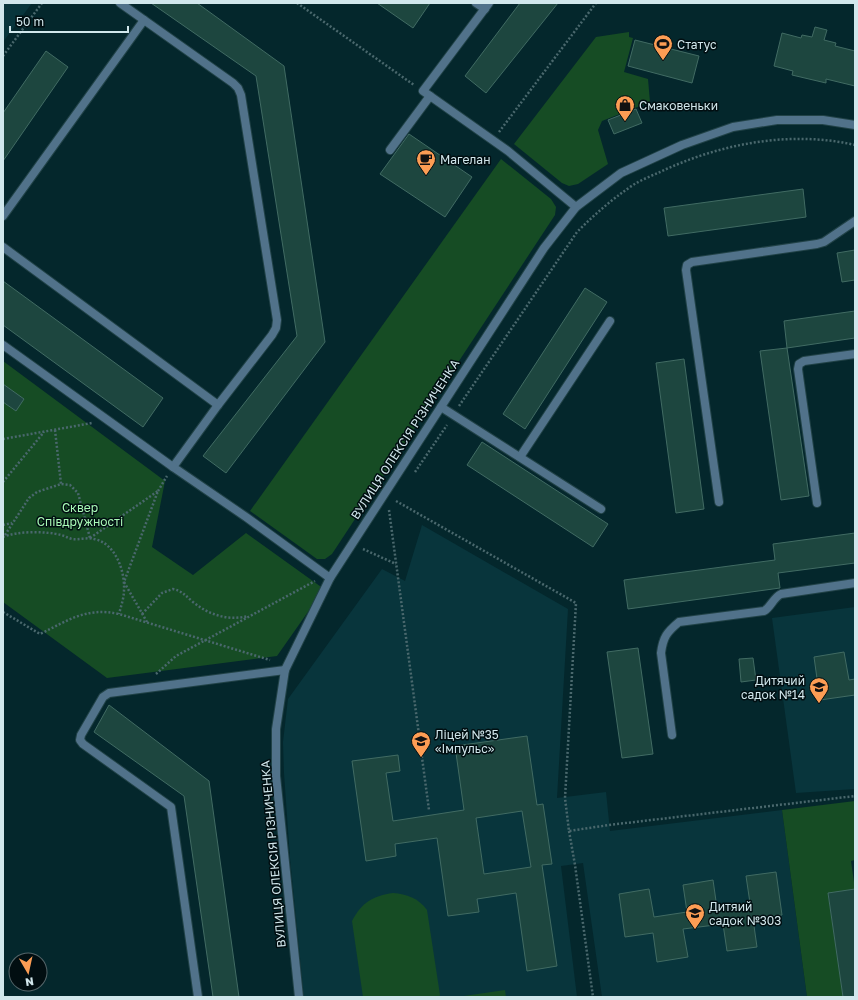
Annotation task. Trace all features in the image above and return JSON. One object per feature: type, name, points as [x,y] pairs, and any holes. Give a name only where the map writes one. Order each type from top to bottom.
[{"type":"street","points":[[120,3],[238,88],[241,95],[277,320],[276,328],[272,335],[173,467]]},
{"type":"street","points":[[476,3],[487,6],[423,90],[492,140],[576,207]]},
{"type":"street","points":[[3,216],[144,20]]},
{"type":"street","points":[[390,150],[430,96]]},
{"type":"street","name":"ВУЛИЦЯ ОЛЕКСІЯ РІЗНИЧЕНКА","points":[[299,997],[276,776],[276,729],[285,670],[326,575],[441,407],[544,248],[576,207],[621,173],[682,145],[732,127],[777,120],[823,120],[855,125]]},
{"type":"street","points":[[719,502],[686,270],[687,265],[692,262],[817,244],[824,242],[855,221]]},
{"type":"street","points":[[3,247],[218,405]]},
{"type":"street","points":[[520,457],[610,321]]},
{"type":"street","points":[[3,345],[326,575]]},
{"type":"street","points":[[817,503],[798,369],[799,364],[804,361],[855,354]]},
{"type":"street","points":[[441,407],[601,509]]},
{"type":"street","points":[[672,735],[661,652],[662,641],[668,631],[679,622],[764,611],[777,596],[781,594],[855,583]]},
{"type":"street","points":[[198,997],[171,807],[83,744],[80,740],[81,735],[104,697],[109,693],[285,670]]},
{"type":"path","points":[[3,56],[42,3]]},
{"type":"path","points":[[297,3],[423,90]]},
{"type":"path","points":[[492,140],[596,3]]},
{"type":"path","points":[[413,474],[577,232],[601,207],[634,184],[671,167],[724,149],[770,140],[824,140],[855,145]]},
{"type":"path","points":[[3,439],[108,420]]},
{"type":"path","points":[[55,430],[61,484]]},
{"type":"path","points":[[3,482],[44,432]]},
{"type":"path","points":[[147,622],[124,582],[158,491],[173,467]]},
{"type":"path","points":[[4,536],[29,498],[37,492],[61,484],[70,485],[78,493],[90,538]]},
{"type":"path","points":[[90,538],[158,491]]},
{"type":"path","points":[[385,516],[396,501],[576,603],[565,798],[593,997]]},
{"type":"path","points":[[389,510],[429,810]]},
{"type":"path","points":[[3,525],[12,523]]},
{"type":"path","points":[[4,536],[42,532],[60,534],[72,539],[90,538],[104,543],[115,554],[121,567],[124,592],[119,614]]},
{"type":"path","points":[[359,555],[363,548],[396,564]]},
{"type":"path","points":[[156,675],[176,656],[326,575]]},
{"type":"path","points":[[142,614],[162,593],[173,588],[183,592],[207,611],[221,617],[233,618],[253,615]]},
{"type":"path","points":[[3,612],[40,634],[80,615],[95,611],[105,611],[273,660]]},
{"type":"path","points":[[569,831],[855,796]]},
{"type":"shaded area","points":[[3,3],[32,3],[3,42]]},
{"type":"shaded area","name":"Ліцей №35 «Імпульс»","points":[[422,525],[568,609],[557,798],[606,792],[610,831],[782,810],[807,997],[602,997],[583,863],[561,866],[577,997],[304,997],[290,858],[284,773],[283,742],[288,699],[382,569],[405,581]]},
{"type":"shaded area","name":"Дитячий садок №14","points":[[855,607],[855,789],[796,793],[772,618]]},
{"type":"green space","points":[[629,32],[629,37],[633,38],[624,72],[648,79],[650,102],[602,121],[598,130],[608,164],[578,184],[569,186],[562,183],[514,144],[596,37]]},
{"type":"green space","points":[[501,159],[551,199],[556,207],[555,215],[332,554],[325,559],[317,559],[250,511]]},
{"type":"green space","name":"Сквер Співдружності","points":[[3,361],[165,481],[152,547],[193,575],[246,533],[324,589],[277,656],[107,678],[3,602]]},
{"type":"green space","points":[[855,801],[855,860],[851,861],[855,889],[828,894],[843,997],[807,997],[782,810]]},
{"type":"green space","points":[[393,893],[412,897],[420,902],[427,910],[440,995],[439,997],[363,997],[352,921],[360,909],[369,901],[380,896]]},
{"type":"green space","points":[[505,990],[506,997],[457,997]]},
{"type":"building","points":[[151,3],[197,3],[284,66],[325,342],[226,473],[203,456],[297,336],[256,76]]},
{"type":"building","points":[[377,3],[430,3],[413,28]]},
{"type":"building","points":[[520,3],[558,3],[486,93],[465,76]]},
{"type":"building","points":[[815,27],[827,30],[824,40],[836,43],[835,46],[855,51],[855,86],[826,79],[826,83],[792,75],[793,71],[774,66],[782,33],[801,38],[802,35],[812,37]]},
{"type":"building","name":"Статус","points":[[635,40],[699,56],[692,83],[628,66]]},
{"type":"building","points":[[46,51],[68,67],[3,161],[3,113]]},
{"type":"building","name":"Смаковеньки","points":[[636,109],[642,123],[614,134],[608,120]]},
{"type":"building","name":"Магелан","points":[[409,134],[472,177],[445,217],[380,174]]},
{"type":"building","points":[[803,189],[806,217],[668,236],[664,208]]},
{"type":"building","points":[[855,250],[855,280],[842,282],[837,253]]},
{"type":"building","points":[[3,281],[163,398],[143,427],[3,325]]},
{"type":"building","points":[[585,288],[607,302],[525,429],[503,414]]},
{"type":"building","points":[[855,311],[855,338],[787,348],[784,321]]},
{"type":"building","points":[[787,348],[809,496],[781,500],[760,351]]},
{"type":"building","points":[[684,359],[704,509],[676,513],[656,363]]},
{"type":"building","points":[[3,384],[24,399],[16,411],[3,402]]},
{"type":"building","points":[[482,442],[608,524],[593,547],[467,465]]},
{"type":"building","points":[[855,533],[855,563],[778,573],[780,588],[628,609],[624,580],[775,560],[773,544]]},
{"type":"building","points":[[638,648],[653,754],[622,758],[607,652]]},
{"type":"building","points":[[844,652],[849,680],[855,679],[855,695],[820,700],[814,657]]},
{"type":"building","points":[[753,658],[756,680],[741,682],[739,659]]},
{"type":"building","points":[[109,705],[209,781],[239,997],[213,997],[184,796],[94,732]]},
{"type":"building","points":[[527,736],[537,805],[543,804],[552,864],[542,865],[557,966],[527,971],[516,893],[477,899],[479,912],[448,916],[437,838],[395,844],[396,856],[366,861],[352,761],[398,755],[400,771],[386,773],[393,821],[464,810],[455,746]],"holes":[[[522,811],[531,867],[484,874],[476,818]]]},
{"type":"building","points":[[776,872],[782,915],[753,919],[757,947],[727,951],[723,924],[683,929],[688,957],[657,962],[653,933],[625,937],[619,894],[649,889],[654,917],[687,912],[683,885],[713,880],[717,908],[750,903],[746,876]]},
{"type":"building","points":[[855,889],[855,997],[843,997],[828,893]]},
{"type":"place","name":"Статус","points":[[663,61]]},
{"type":"place","name":"Смаковеньки","points":[[625,122]]},
{"type":"place","name":"Магелан","points":[[426,176]]},
{"type":"place","name":"Дитячий садок №14","points":[[819,704]]},
{"type":"place","name":"Ліцей №35 «Імпульс»","points":[[421,758]]},
{"type":"place","name":"Дитяий садок №303","points":[[695,930]]}]
